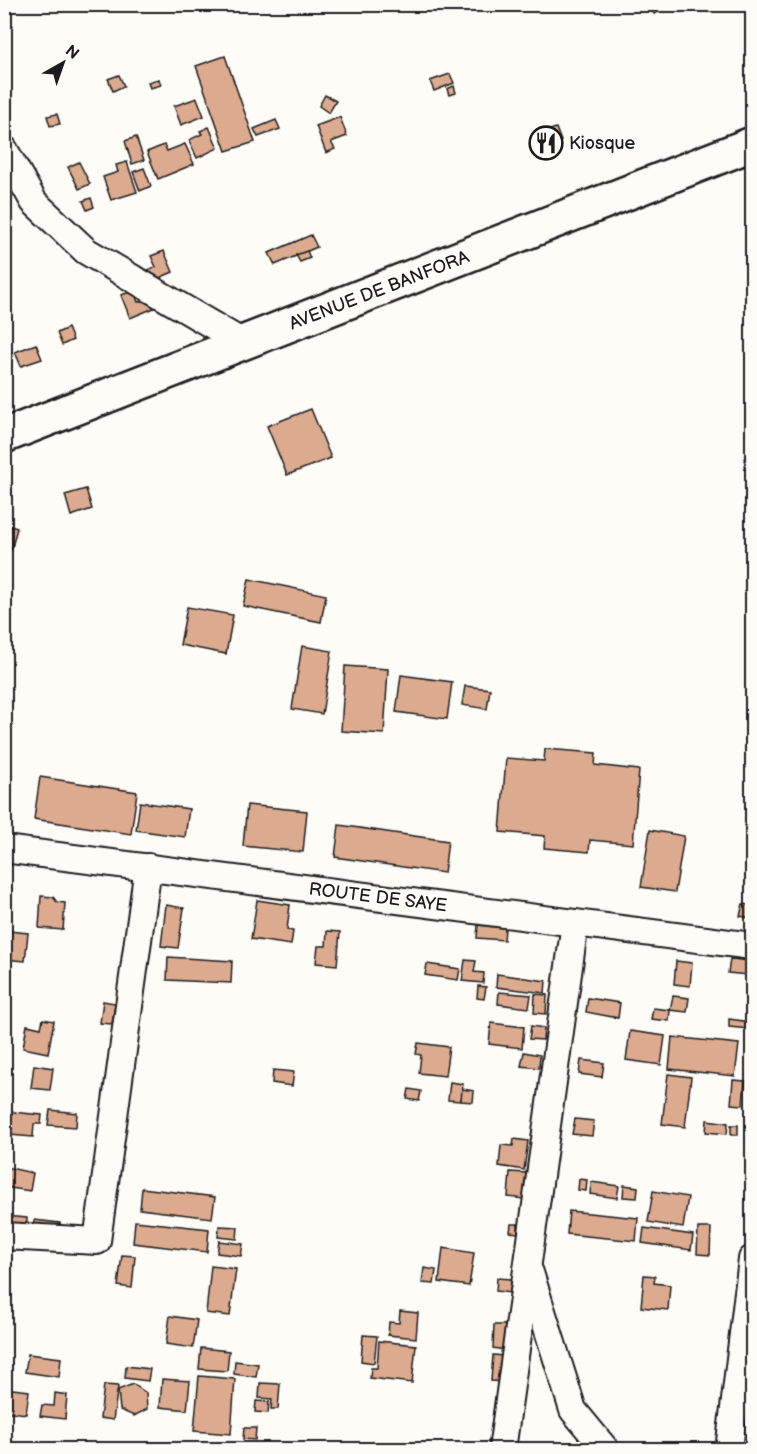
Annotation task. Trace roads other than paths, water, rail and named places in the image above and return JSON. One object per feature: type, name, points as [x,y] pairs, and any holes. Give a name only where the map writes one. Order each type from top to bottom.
[{"type":"main road","name":"AVENUE DE BANFORA","points":[[4,436],[753,144]]},
{"type":"street","points":[[4,149],[34,202],[86,251],[243,343]]},
{"type":"street","name":"ROUTE DE SAYE","points":[[4,849],[753,946]]},
{"type":"street","points":[[4,1236],[97,1241],[148,867]]},
{"type":"street","points":[[502,1449],[575,923]]},
{"type":"street","points":[[729,1449],[753,1258]]},
{"type":"street","points":[[528,1266],[573,1410],[606,1449]]},
{"type":"place","name":"Kiosque","points":[[546,143]]}]
